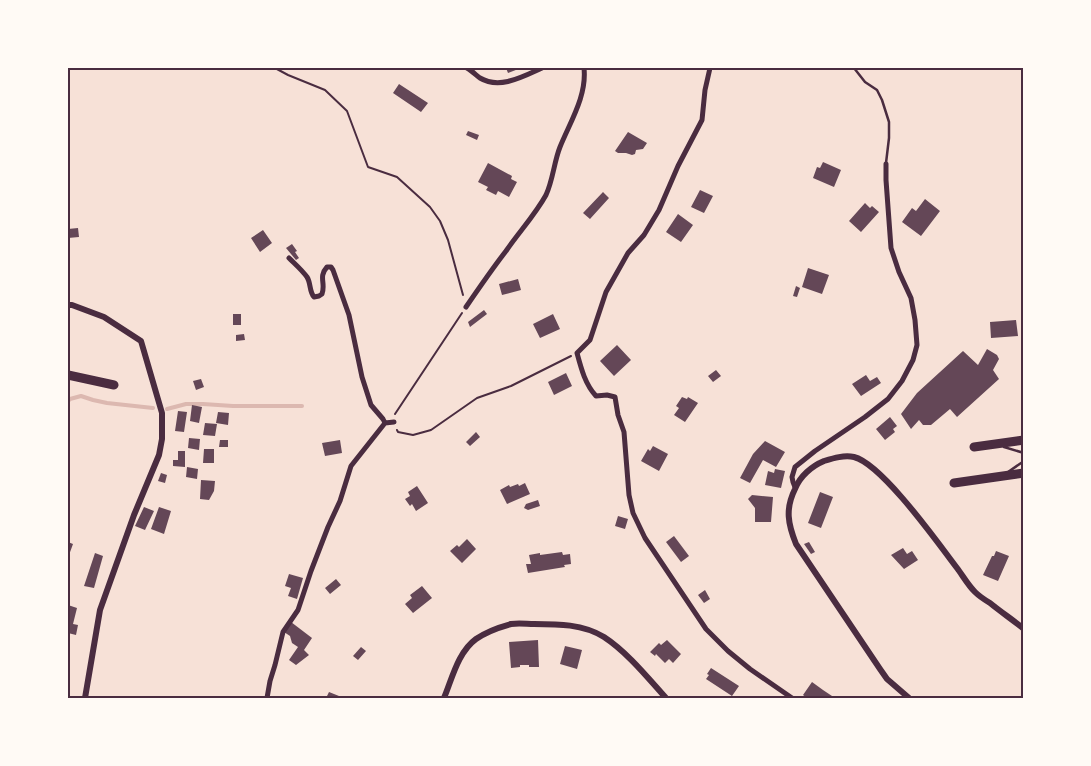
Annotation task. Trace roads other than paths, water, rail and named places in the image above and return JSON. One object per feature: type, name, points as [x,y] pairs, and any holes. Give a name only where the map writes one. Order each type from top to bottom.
[{"type":"highway","points":[[68,375],[114,385]]},
{"type":"highway","points":[[974,447],[1024,440]]},
{"type":"highway","points":[[954,484],[1024,472]]},
{"type":"street","points":[[467,68],[482,79],[499,83],[522,77],[542,68]]},
{"type":"street","points":[[466,307],[504,252],[537,210],[546,193],[560,148],[578,106],[584,85],[584,68]]},
{"type":"street","points":[[710,68],[705,90],[702,120],[658,210],[644,235],[628,253],[606,292],[590,340],[577,353],[586,382],[592,392],[596,396],[608,395],[615,397],[618,415],[624,432],[629,494],[633,513],[644,538],[706,629],[750,670],[792,698]]},
{"type":"street","points":[[795,487],[792,482],[795,467],[814,451],[888,400],[902,381],[913,360],[917,345],[916,320],[911,298],[891,248],[886,164]]},
{"type":"street","points":[[289,258],[309,280],[311,294],[314,297],[322,294],[324,290],[322,276],[324,269],[331,267],[333,270],[349,315],[362,377],[371,405],[385,423]]},
{"type":"street","points":[[68,305],[104,318],[142,342],[162,414],[162,439],[159,455],[134,515],[100,610],[85,698]]},
{"type":"street","points":[[267,698],[283,632],[298,610],[311,571],[340,501],[351,466],[385,423],[394,422]]},
{"type":"street","points":[[909,698],[887,679],[796,544],[790,530],[789,504],[795,487],[807,471],[817,464],[836,457],[845,456],[856,458],[878,472],[935,538],[975,592],[1024,629]]},
{"type":"street","points":[[444,698],[460,659],[476,639],[495,629],[512,624],[559,623],[586,630],[603,637],[624,653],[666,698]]},
{"type":"lane","points":[[854,68],[865,82],[877,90],[882,100],[889,122],[886,164]]},
{"type":"lane","points":[[996,444],[1024,453]]},
{"type":"lane","points":[[1002,476],[1024,461]]},
{"type":"waterway","points":[[68,401],[81,396],[107,403],[153,408]]},
{"type":"waterway","points":[[167,409],[186,404],[302,406]]}]
